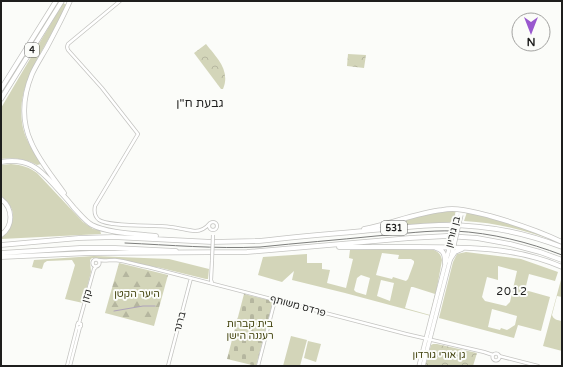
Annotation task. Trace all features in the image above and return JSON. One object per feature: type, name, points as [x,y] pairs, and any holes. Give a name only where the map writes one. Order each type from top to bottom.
[{"type":"highway","name":"4","points":[[1,89],[56,1]]},
{"type":"highway","name":"4","points":[[1,99],[62,1]]},
{"type":"highway","points":[[70,1],[60,24],[32,73],[25,97],[24,113],[28,133],[33,147],[43,164],[77,211]]},
{"type":"highway","points":[[1,162],[21,162],[38,169],[86,220],[105,229],[224,242]]},
{"type":"highway","points":[[1,199],[8,206],[11,215],[8,227],[1,235]]},
{"type":"highway","points":[[296,237],[364,229],[438,210],[450,209],[467,210],[519,225],[562,242]]},
{"type":"highway","name":"531","points":[[1,245],[79,238],[114,237],[224,242],[259,241],[409,227],[454,225],[512,232],[543,240],[562,247]]},
{"type":"highway","name":"531","points":[[1,253],[62,249],[115,248],[218,253],[314,247],[416,237],[453,236],[487,239],[540,252],[562,260]]},
{"type":"highway","points":[[314,247],[452,246],[510,252],[542,259],[562,267]]},
{"type":"highway","points":[[426,247],[442,250],[447,262]]},
{"type":"highway","points":[[447,262],[457,250],[474,248]]},
{"type":"highway","points":[[1,257],[90,253],[218,253]]},
{"type":"main road","name":"בן גוריון","points":[[419,366],[459,215],[462,213],[461,210]]},
{"type":"main road","name":"בן גוריון","points":[[422,366],[427,339]]},
{"type":"street","points":[[120,1],[68,44],[67,47],[138,134],[95,206],[95,215],[100,220],[117,224],[166,227],[195,231],[203,229],[214,230]]},
{"type":"street","points":[[203,229],[210,223],[216,223],[217,227],[214,230],[213,235],[212,284]]},
{"type":"street","points":[[210,223],[208,226],[213,235]]},
{"type":"street","points":[[98,266],[98,260],[93,260],[93,266],[98,266],[104,261]]},
{"type":"street","name":"פרדס משותף","points":[[98,260],[114,260],[148,267],[493,355]]},
{"type":"street","points":[[205,282],[209,279],[212,260]]},
{"type":"street","name":"קזן","points":[[93,266],[94,270]]},
{"type":"street","name":"קזן","points":[[78,327],[77,324],[79,323],[94,270],[98,266]]},
{"type":"street","name":"ברנר","points":[[168,366],[191,278]]},
{"type":"street","points":[[258,366],[275,300]]},
{"type":"street","points":[[66,366],[78,327]]},
{"type":"street","points":[[70,366],[78,327]]},
{"type":"street","points":[[499,356],[498,359],[495,360],[492,358],[496,353],[499,356],[538,366]]},
{"type":"green space","points":[[63,3],[67,5],[31,71],[22,104],[21,116],[24,133],[41,164],[37,165],[19,159],[1,159],[1,108]]},
{"type":"green space","points":[[206,44],[218,59],[224,70],[225,82],[223,89],[221,89],[194,53]]},
{"type":"green space","points":[[348,54],[366,55],[364,68],[347,66]]},
{"type":"green space","points":[[11,164],[31,169],[37,173],[83,222],[93,229],[100,230],[101,234],[1,239],[10,227],[13,217],[10,206],[1,197],[1,165]]},
{"type":"green space","points":[[456,210],[453,222],[369,229],[432,212]]},
{"type":"green space","points":[[467,212],[528,229],[561,243],[514,228],[464,221]]},
{"type":"green space","points":[[350,250],[434,250],[437,252],[442,260],[431,316],[292,280],[294,271],[282,282],[258,275],[263,257],[307,254],[307,263],[322,263],[322,269],[330,270],[327,283],[346,288],[353,259],[349,258]],"holes":[[[382,253],[399,255],[398,259],[411,259],[414,261],[406,281],[393,277],[392,279],[376,275]],[[361,275],[370,278],[366,295],[354,290],[357,278]],[[381,280],[394,283],[390,301],[377,296]],[[411,287],[435,294],[430,315],[405,308]]]},
{"type":"green space","points":[[466,252],[521,259],[558,272],[555,281],[529,274],[525,290],[550,297],[541,331],[518,325],[514,338],[439,318],[453,262],[457,254]],"holes":[[[498,266],[517,271],[510,302],[506,306],[485,301],[482,297],[487,277],[498,280]],[[492,309],[517,316],[515,325],[507,330],[488,327]]]},
{"type":"green space","points":[[94,256],[169,259],[209,269],[208,279],[161,268],[92,258],[90,260],[91,272],[83,303],[65,299],[75,265],[72,260],[47,261],[44,263],[42,269],[32,267],[34,260]]},
{"type":"green space","name":"היער הקטן","points":[[119,263],[168,275],[154,326],[105,313]]},
{"type":"green space","points":[[562,276],[562,297],[557,296],[552,315],[555,319],[562,321],[562,351],[543,346]]},
{"type":"green space","name":"בית קברות רעננה הישן","points":[[244,294],[273,301],[256,366],[227,359]]},
{"type":"green space","points":[[291,336],[307,340],[300,366],[283,366]]},
{"type":"green space","points":[[308,341],[321,344],[316,362],[304,358]]},
{"type":"green space","name":"גן אורי גורדון","points":[[433,344],[477,353],[473,366],[425,366],[431,345]]},
{"type":"waterway","points":[[114,311],[143,306],[155,306]]},
{"type":"railway","points":[[125,243],[209,247],[260,247],[415,232],[455,231],[510,239],[562,255]]},
{"type":"district","name":"גבעת ח\"ן","points":[[200,103]]},
{"type":"district","name":"2012","points":[[512,291]]}]
